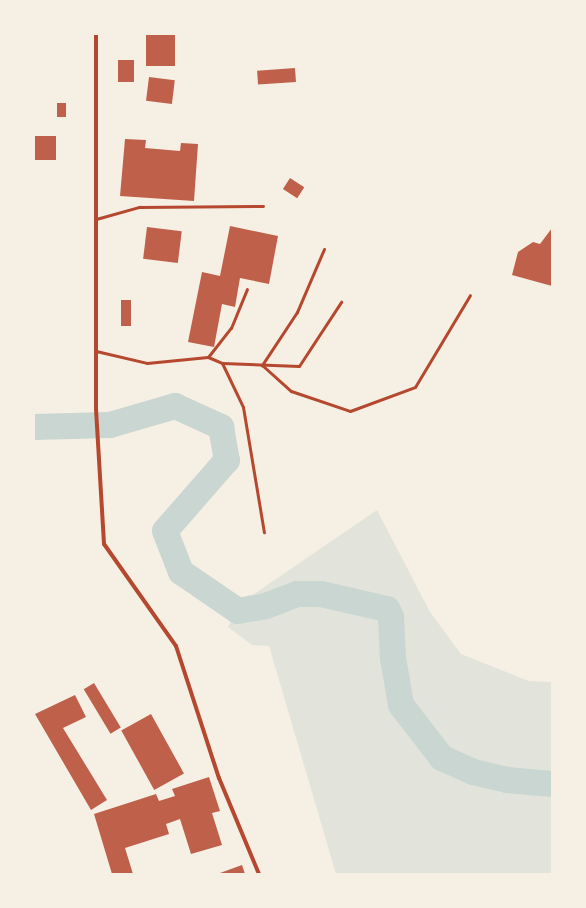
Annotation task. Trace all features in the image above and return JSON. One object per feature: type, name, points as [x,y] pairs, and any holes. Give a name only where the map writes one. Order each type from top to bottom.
[{"type":"street","points":[[96,34],[96,409],[104,544],[176,646],[219,778],[259,874]]},
{"type":"lane","points":[[96,219],[140,207],[263,206]]},
{"type":"lane","points":[[262,365],[297,312],[324,250]]},
{"type":"lane","points":[[208,356],[231,328],[247,289]]},
{"type":"lane","points":[[262,365],[292,391],[350,411],[415,387],[470,295]]},
{"type":"lane","points":[[96,351],[147,363],[208,356],[222,363],[299,366],[341,302]]},
{"type":"lane","points":[[222,363],[243,407],[264,532]]},
{"type":"shaded area","points":[[377,510],[430,612],[461,654],[529,681],[552,682],[552,874],[336,874],[269,646],[252,645],[228,627],[243,597],[254,594]]},
{"type":"building","points":[[146,34],[175,34],[175,66],[146,66]]},
{"type":"building","points":[[118,60],[134,60],[134,82],[118,82]]},
{"type":"building","points":[[295,68],[296,82],[258,85],[257,71]]},
{"type":"building","points":[[149,77],[175,80],[172,104],[146,101]]},
{"type":"building","points":[[57,103],[66,103],[66,117],[57,117]]},
{"type":"building","points":[[34,136],[56,136],[56,160],[34,160]]},
{"type":"building","points":[[125,139],[146,140],[145,148],[180,151],[181,143],[198,144],[194,201],[120,196]]},
{"type":"building","points":[[290,178],[304,187],[297,198],[283,189]]},
{"type":"building","points":[[230,226],[278,236],[269,284],[240,278],[235,307],[222,304],[214,347],[188,342],[202,272],[220,276]]},
{"type":"building","points":[[147,227],[182,231],[178,263],[143,259]]},
{"type":"building","points":[[552,228],[552,286],[512,275],[518,252],[533,242],[540,244]]},
{"type":"building","points":[[121,300],[131,300],[131,326],[121,326]]},
{"type":"building","points":[[94,683],[121,728],[110,734],[84,689]]},
{"type":"building","points":[[75,695],[86,717],[63,728],[107,800],[91,810],[35,714]]},
{"type":"building","points":[[151,714],[184,773],[154,790],[121,730]]},
{"type":"building","points":[[209,777],[220,811],[212,813],[222,845],[191,854],[180,819],[166,824],[169,834],[125,848],[133,874],[112,874],[94,814],[156,794],[159,801],[175,796],[172,789]]},
{"type":"building","points":[[242,865],[245,874],[220,873]]},
{"type":"waterway","points":[[34,427],[110,425],[175,406],[221,427],[227,460],[165,531],[181,572],[238,611],[266,606],[297,594],[321,594],[387,609],[391,617],[393,658],[401,705],[442,758],[473,772],[507,780],[552,784]]}]
